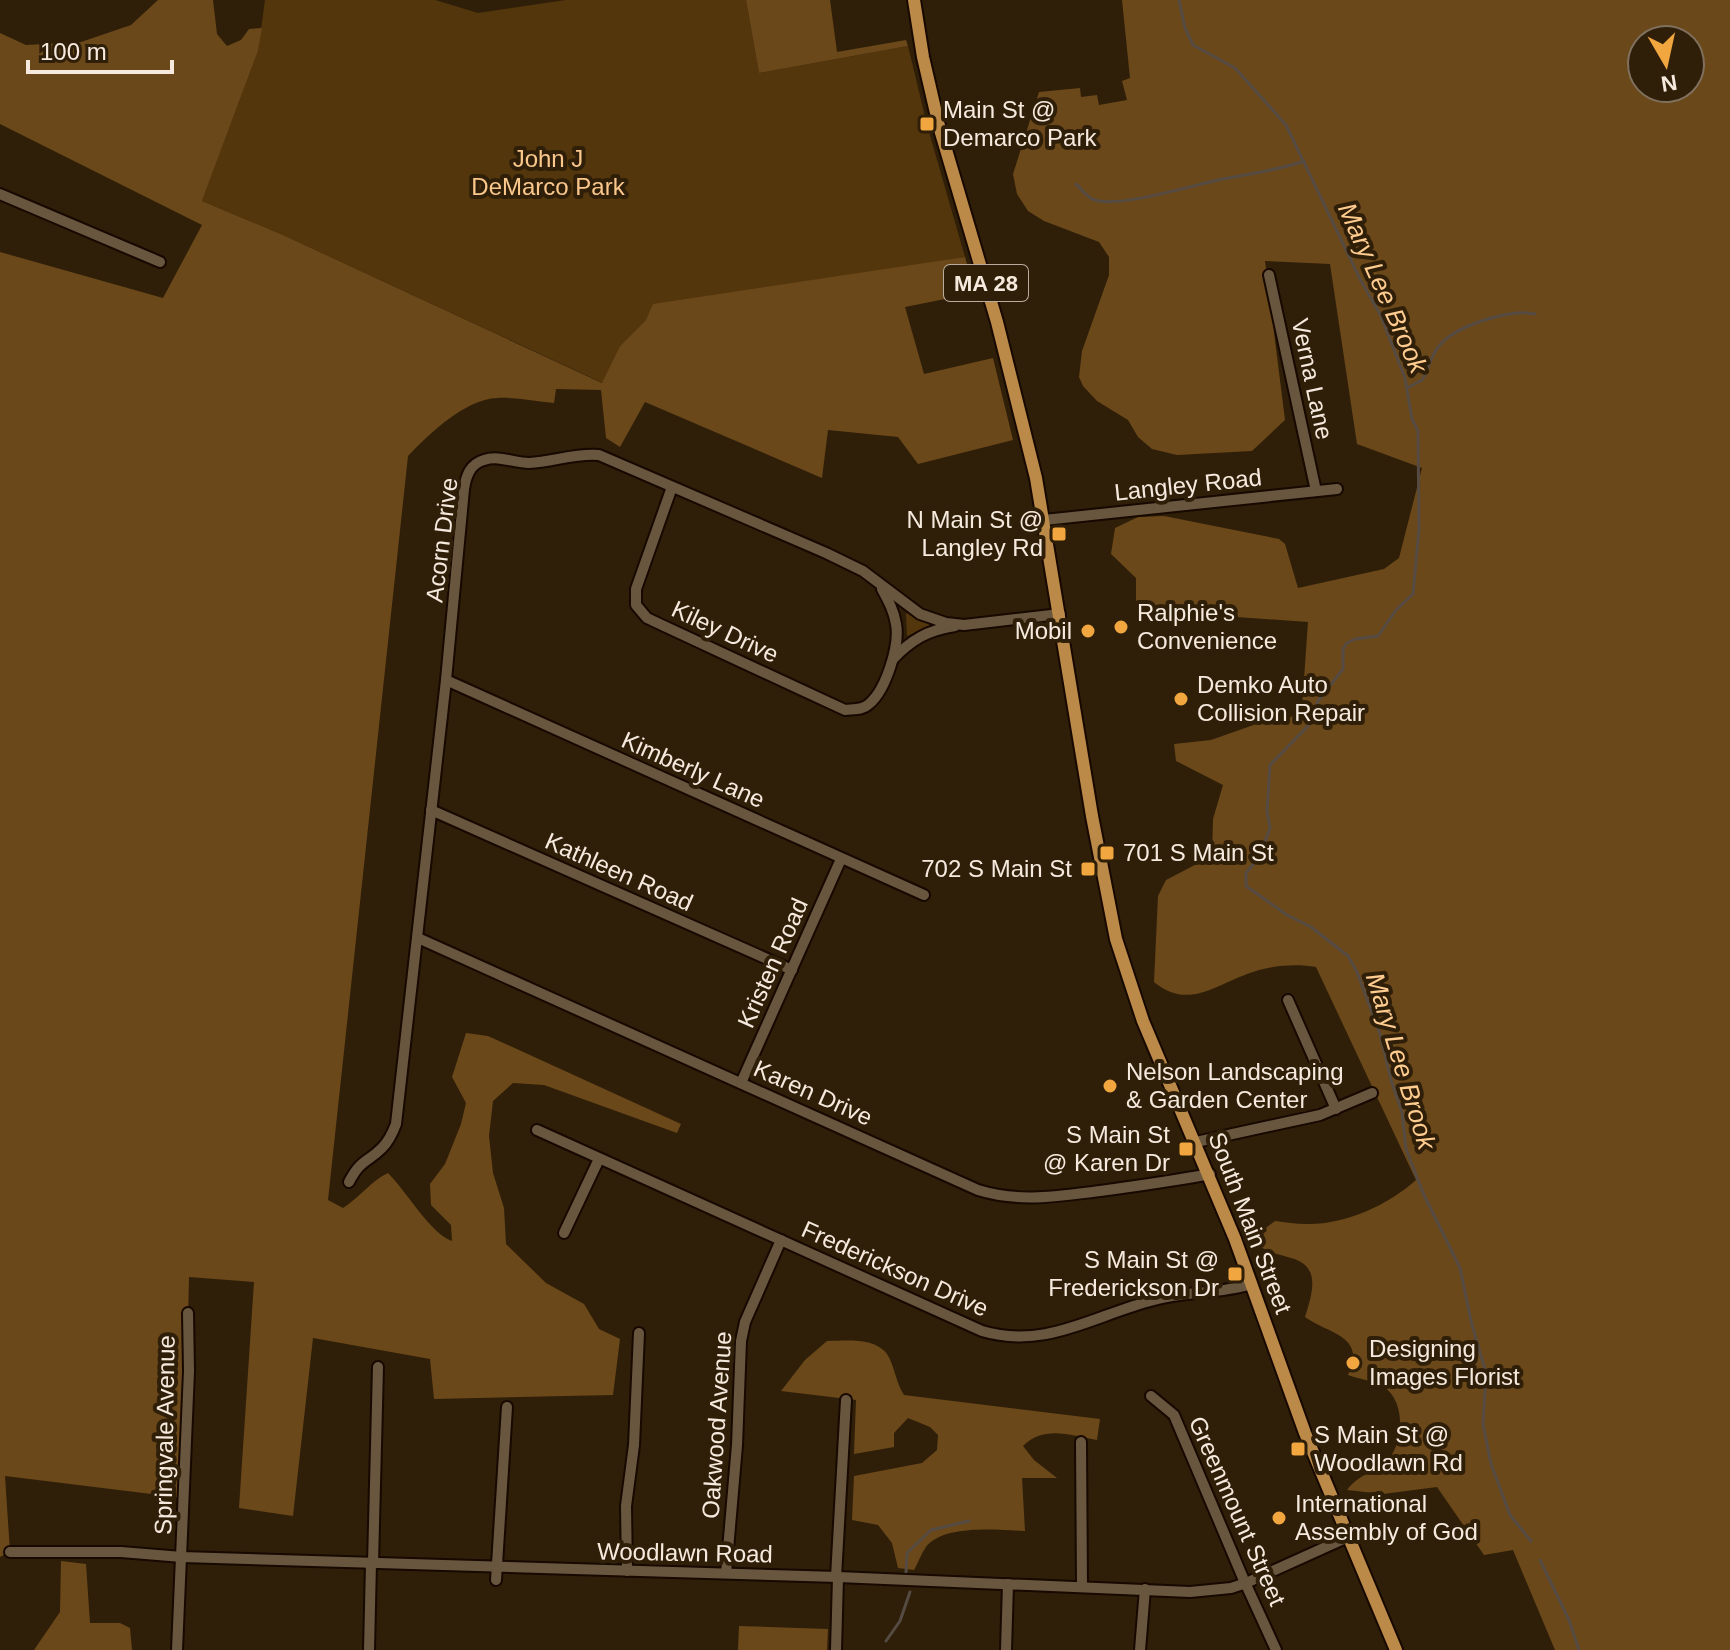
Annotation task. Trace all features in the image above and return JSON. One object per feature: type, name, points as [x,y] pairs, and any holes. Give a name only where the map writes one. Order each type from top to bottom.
[{"type":"main road","name":"MA 28","points":[[914,0],[936,113],[1011,372],[1044,520]]},
{"type":"main road","name":"South Main Street","points":[[1044,520],[1092,816],[1116,939],[1143,1021],[1210,1174],[1305,1433],[1396,1650]]},
{"type":"street","points":[[0,194],[160,262]]},
{"type":"street","name":"Verna Lane","points":[[1269,275],[1316,491]]},
{"type":"street","name":"Acorn Drive","points":[[349,1182],[358,1165],[389,1140],[396,1124],[446,680],[464,489],[467,475],[474,465],[486,459],[529,463],[570,455],[599,455],[826,553],[863,571],[920,614],[946,623],[964,625],[1060,614]]},
{"type":"street","name":"Kiley Drive","points":[[672,487],[636,589],[636,605],[647,618],[845,710],[868,706],[879,693],[893,659],[897,641],[896,623],[880,585]]},
{"type":"street","name":"Langley Road","points":[[1044,520],[1337,489]]},
{"type":"street","name":"Kiley Drive","points":[[893,659],[909,643],[930,631],[964,625]]},
{"type":"street","name":"Kimberly Lane","points":[[446,680],[924,895]]},
{"type":"street","name":"Kathleen Road","points":[[431,810],[792,970]]},
{"type":"street","name":"Kristen Road","points":[[741,1083],[841,859]]},
{"type":"street","name":"Karen Drive","points":[[418,938],[978,1190],[996,1195],[1040,1198],[1164,1183],[1210,1174]]},
{"type":"street","points":[[1288,1000],[1336,1109]]},
{"type":"street","points":[[1196,1142],[1313,1117],[1372,1093]]},
{"type":"street","name":"Frederickson Drive","points":[[537,1130],[982,1331],[1003,1337],[1045,1336],[1153,1300],[1252,1284]]},
{"type":"street","points":[[564,1233],[599,1159]]},
{"type":"street","name":"Oakwood Avenue","points":[[726,1573],[737,1445],[742,1331],[781,1240]]},
{"type":"street","name":"Springvale Avenue","points":[[177,1650],[189,1371],[188,1313]]},
{"type":"street","points":[[627,1571],[626,1506],[634,1445],[639,1333]]},
{"type":"street","points":[[369,1650],[378,1367]]},
{"type":"street","name":"Greenmount Street","points":[[1151,1396],[1174,1415],[1276,1650]]},
{"type":"street","points":[[836,1650],[846,1400]]},
{"type":"street","points":[[496,1580],[507,1407]]},
{"type":"street","points":[[1081,1442],[1082,1587]]},
{"type":"street","name":"Woodlawn Road","points":[[10,1552],[121,1552],[182,1557],[1209,1591],[1246,1583],[1348,1537]]},
{"type":"street","points":[[1006,1650],[1008,1584]]},
{"type":"street","points":[[1140,1650],[1145,1589]]},
{"type":"green space","name":"John J DeMarco Park","points":[[265,0],[435,0],[478,13],[566,0],[746,0],[759,73],[908,46],[965,257],[839,278],[646,320],[620,346],[603,383],[283,235],[202,201],[258,51]]},
{"type":"green space","points":[[906,613],[927,622],[930,626],[907,636]]},
{"type":"shaded area","points":[[158,0],[213,0],[217,34],[227,46],[241,40],[249,29],[262,28],[258,51],[202,201],[283,235],[602,383],[620,346],[646,320],[653,304],[965,257],[975,293],[905,307],[924,374],[993,358],[1013,440],[918,464],[898,437],[828,430],[822,478],[645,402],[620,447],[606,438],[601,390],[556,389],[554,403],[504,398],[472,405],[448,420],[408,456],[328,1200],[343,1208],[388,1173],[427,1221],[452,1241],[451,1225],[431,1205],[430,1184],[445,1164],[461,1124],[466,1103],[452,1077],[466,1033],[488,1036],[681,1124],[677,1133],[544,1085],[513,1083],[493,1101],[489,1136],[493,1173],[504,1208],[506,1244],[546,1283],[584,1304],[599,1329],[620,1339],[613,1395],[434,1399],[430,1359],[313,1338],[293,1516],[239,1508],[254,1282],[189,1277],[184,1498],[5,1476],[10,1552],[0,1557],[0,252],[163,298],[202,225],[0,124],[0,33],[26,45],[81,42],[131,25]]},
{"type":"shaded area","points":[[746,0],[830,0],[837,52],[906,40],[908,46],[759,73]]},
{"type":"shaded area","points":[[1122,0],[1730,0],[1730,1650],[1555,1650],[1513,1550],[1484,1555],[1437,1487],[1383,1494],[1347,1490],[1387,1461],[1393,1453],[1400,1423],[1396,1402],[1384,1387],[1348,1375],[1353,1362],[1349,1344],[1305,1317],[1312,1290],[1311,1274],[1307,1267],[1261,1247],[1263,1230],[1275,1221],[1321,1223],[1351,1217],[1392,1198],[1416,1180],[1316,967],[1290,965],[1264,969],[1189,995],[1166,990],[1154,982],[1158,896],[1166,880],[1212,856],[1213,819],[1223,785],[1176,761],[1174,744],[1211,740],[1262,722],[1276,725],[1302,707],[1308,622],[1136,610],[1136,578],[1111,554],[1115,528],[1138,517],[1164,516],[1279,539],[1285,544],[1298,588],[1384,569],[1399,558],[1422,468],[1357,444],[1330,264],[1265,261],[1285,420],[1252,451],[1177,455],[1152,449],[1138,437],[1128,420],[1097,401],[1083,386],[1079,377],[1082,351],[1109,275],[1109,257],[1099,242],[1044,221],[1028,211],[1017,194],[1013,174],[1039,92],[1080,88],[1081,97],[1097,95],[1099,105],[1127,100],[1122,81],[1130,78]]},
{"type":"shaded area","points":[[827,1341],[859,1341],[881,1349],[889,1358],[904,1395],[1100,1419],[1097,1440],[1058,1433],[1039,1436],[1023,1446],[1034,1460],[1057,1478],[1022,1478],[1025,1531],[972,1530],[945,1535],[926,1547],[914,1570],[898,1568],[892,1543],[878,1525],[852,1520],[854,1476],[922,1463],[937,1450],[938,1435],[930,1427],[908,1418],[894,1433],[894,1447],[854,1454],[856,1400],[781,1391],[805,1360]]},
{"type":"shaded area","points":[[61,1561],[86,1564],[90,1623],[120,1623],[130,1628],[132,1650],[34,1650],[60,1612]]},
{"type":"shaded area","points":[[739,1626],[828,1629],[827,1650],[738,1650]]},
{"type":"waterway","name":"Mary Lee Brook","points":[[1179,0],[1185,28],[1193,45],[1235,68],[1286,125],[1381,316],[1405,378],[1412,419],[1418,431],[1419,529],[1413,594],[1396,610],[1378,636],[1347,643],[1343,649],[1343,669],[1318,701],[1308,726],[1270,765],[1267,811],[1270,828],[1259,857],[1246,873],[1246,886],[1287,915],[1311,927],[1348,956],[1357,972],[1380,1034],[1402,1112],[1406,1149],[1423,1193],[1460,1268],[1486,1373],[1483,1424],[1491,1464],[1510,1515],[1531,1541]]},
{"type":"waterway","points":[[1076,184],[1092,199],[1120,201],[1304,161]]},
{"type":"waterway","points":[[1409,387],[1422,380],[1436,350],[1457,332],[1498,316],[1535,314]]},
{"type":"waterway","points":[[906,1573],[907,1553],[931,1530],[969,1521]]},
{"type":"waterway","name":"Mary Lee Brook","points":[[1540,1560],[1569,1620],[1579,1650]]},
{"type":"waterway","points":[[886,1641],[900,1621],[910,1592]]},
{"type":"place","name":"Main St @ Demarco Park","points":[[927,124]]},
{"type":"place","name":"N Main St @ Langley Rd","points":[[1059,534]]},
{"type":"place","name":"Ralphie's Convenience","points":[[1121,627]]},
{"type":"place","name":"Mobil","points":[[1088,631]]},
{"type":"place","name":"Demko Auto Collision Repair","points":[[1181,699]]},
{"type":"place","name":"701 S Main St","points":[[1107,853]]},
{"type":"place","name":"702 S Main St","points":[[1088,869]]},
{"type":"place","name":"Nelson Landscaping & Garden Center","points":[[1110,1086]]},
{"type":"place","name":"S Main St @ Karen Dr","points":[[1186,1149]]},
{"type":"place","name":"S Main St @ Frederickson Dr","points":[[1235,1274]]},
{"type":"place","name":"Designing Images Florist","points":[[1353,1363]]},
{"type":"place","name":"S Main St @ Woodlawn Rd","points":[[1298,1449]]},
{"type":"place","name":"International Assembly of God","points":[[1279,1518]]}]
